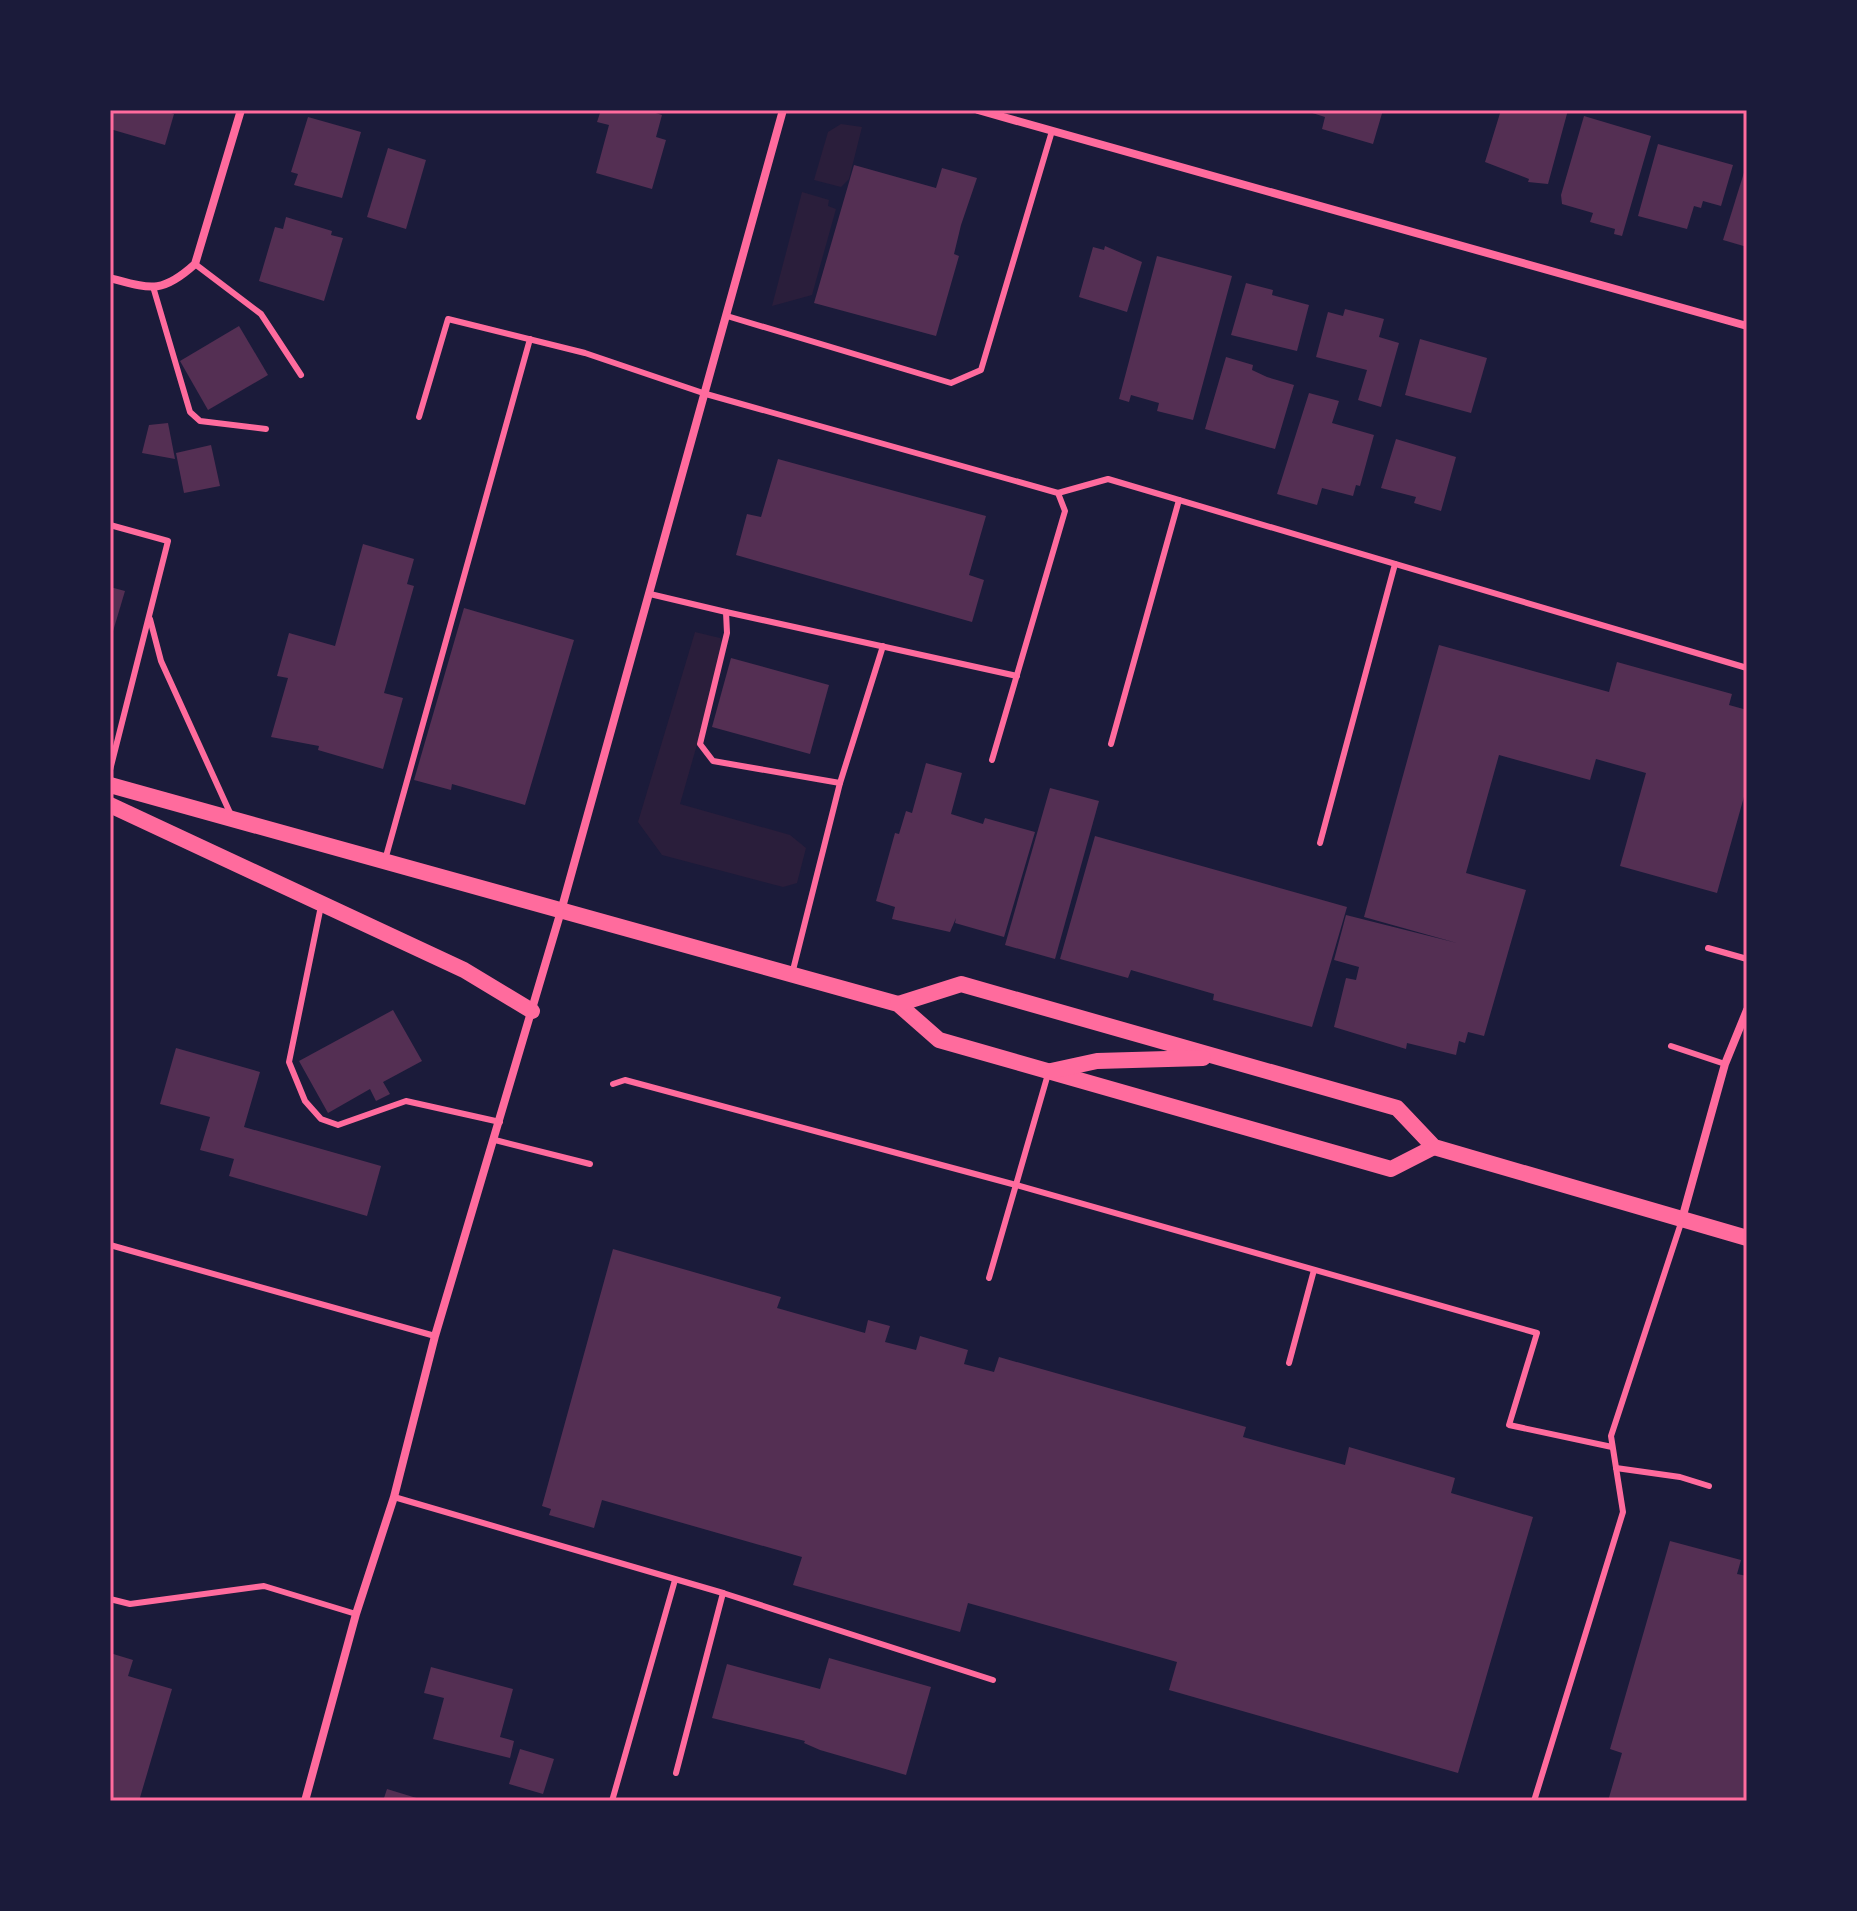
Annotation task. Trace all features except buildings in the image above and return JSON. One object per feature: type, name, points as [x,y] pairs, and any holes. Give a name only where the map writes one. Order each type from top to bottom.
[{"type":"main road","points":[[110,785],[898,1004],[939,1040],[1391,1169],[1434,1147]]},
{"type":"main road","points":[[110,805],[321,906],[464,970],[532,1011]]},
{"type":"main road","points":[[898,1004],[961,984],[1397,1108],[1434,1147],[1747,1238]]},
{"type":"main road","points":[[1049,1072],[1097,1061],[1221,1058]]},
{"type":"street","points":[[110,278],[154,290],[176,281],[195,264],[241,110]]},
{"type":"street","points":[[305,1801],[356,1614],[394,1497],[435,1336],[561,911],[783,110]]},
{"type":"street","points":[[978,110],[1747,326]]},
{"type":"street","points":[[1682,1220],[1725,1064],[1747,1010]]},
{"type":"lane","points":[[727,316],[951,383],[981,370],[1052,131]]},
{"type":"lane","points":[[195,264],[261,314],[301,375]]},
{"type":"lane","points":[[154,290],[190,412],[200,421],[266,429]]},
{"type":"lane","points":[[419,417],[448,319],[585,353],[706,394],[1058,493],[1108,479],[1747,668]]},
{"type":"lane","points":[[385,860],[530,339]]},
{"type":"lane","points":[[992,760],[1065,511],[1058,493]]},
{"type":"lane","points":[[1111,744],[1179,500]]},
{"type":"lane","points":[[110,525],[168,541],[110,770]]},
{"type":"lane","points":[[1320,843],[1395,564]]},
{"type":"lane","points":[[650,594],[1017,676]]},
{"type":"lane","points":[[726,612],[727,633],[700,744],[713,761],[840,783]]},
{"type":"lane","points":[[149,616],[161,661],[233,818]]},
{"type":"lane","points":[[792,974],[840,783],[883,646]]},
{"type":"lane","points":[[321,906],[289,1062],[305,1101],[321,1119],[338,1125],[406,1101],[500,1122]]},
{"type":"lane","points":[[1708,948],[1747,959]]},
{"type":"lane","points":[[1671,1046],[1725,1064]]},
{"type":"lane","points":[[989,1278],[1049,1072]]},
{"type":"lane","points":[[613,1084],[625,1080],[1016,1185],[1537,1333],[1509,1425],[1612,1447]]},
{"type":"lane","points":[[495,1140],[590,1164]]},
{"type":"lane","points":[[1534,1801],[1623,1512],[1611,1436],[1682,1220]]},
{"type":"lane","points":[[110,1245],[435,1336]]},
{"type":"lane","points":[[1289,1363],[1314,1270]]},
{"type":"lane","points":[[1616,1468],[1680,1477],[1709,1486]]},
{"type":"lane","points":[[394,1497],[723,1593],[993,1680]]},
{"type":"lane","points":[[612,1801],[675,1580]]},
{"type":"lane","points":[[110,1599],[130,1604],[264,1586],[356,1614]]},
{"type":"lane","points":[[676,1773],[723,1593]]},
{"type":"shaded area","points":[[841,124],[862,127],[849,179],[841,187],[814,180],[828,132]]},
{"type":"shaded area","points":[[802,192],[829,200],[828,206],[836,209],[812,295],[772,306]]},
{"type":"shaded area","points":[[695,632],[720,638],[725,647],[680,804],[790,835],[806,848],[797,883],[783,887],[662,855],[638,822]]}]
